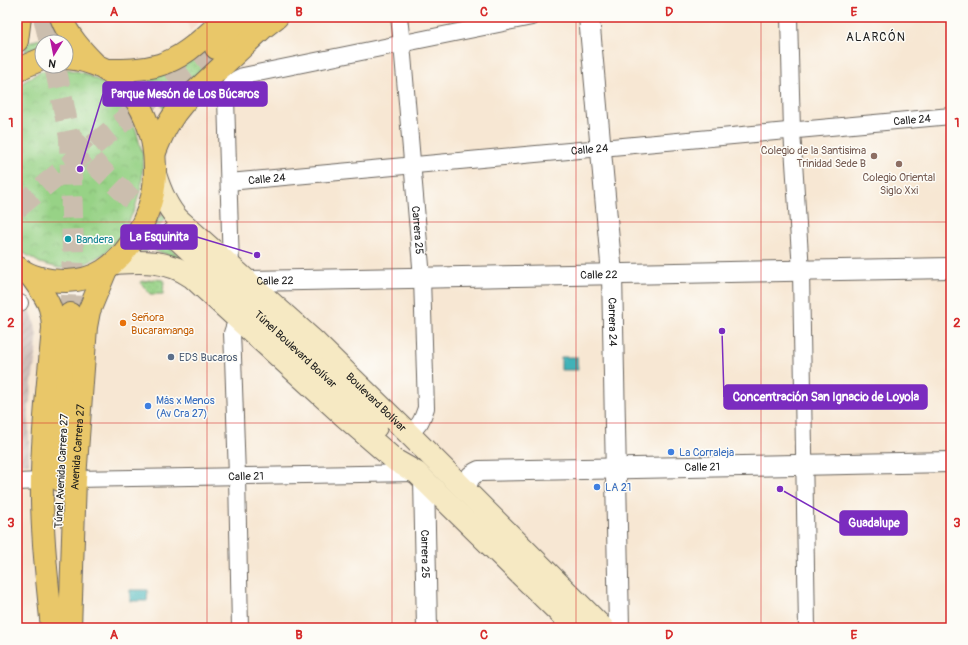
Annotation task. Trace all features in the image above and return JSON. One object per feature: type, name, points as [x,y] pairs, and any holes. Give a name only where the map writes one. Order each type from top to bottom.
[{"type":"main road","points":[[17,41],[20,17]]},
{"type":"main road","points":[[61,17],[62,22],[80,49],[101,68],[118,79],[127,88],[137,102],[144,114],[154,152],[155,174],[153,195],[145,222],[128,248],[110,267]]},
{"type":"main road","points":[[74,59],[101,68],[147,68],[160,65],[176,58],[227,17]]},
{"type":"main road","points":[[216,48],[253,17]]},
{"type":"main road","points":[[154,152],[168,123],[185,101],[277,17]]},
{"type":"main road","points":[[17,71],[23,66],[34,63]]},
{"type":"main road","name":"Boulevard Bolívar","points":[[155,174],[163,196],[178,219],[316,344],[403,428],[603,628]]},
{"type":"main road","name":"Túnel Boulevard Bolívar","points":[[169,231],[342,392],[421,476]]},
{"type":"main road","points":[[21,270],[44,280],[72,281],[90,277],[110,267],[133,262],[159,263],[176,268],[192,278],[366,436],[396,461],[421,476],[575,628]]},
{"type":"main road","name":"Avenida Carrera 27","points":[[70,628],[75,479],[86,327],[89,311],[110,267]]},
{"type":"main road","points":[[21,270],[47,300],[52,316],[53,328],[42,451],[42,527],[53,628]]},
{"type":"main road","name":"Túnel Avenida Carrera 27","points":[[53,628],[70,314]]},
{"type":"street","name":"Carrera 25","points":[[399,17],[422,278],[426,408],[422,420],[415,428],[403,428]]},
{"type":"street","points":[[239,274],[229,182],[226,98],[230,85],[236,79],[243,76],[532,17]]},
{"type":"street","name":"Carrera 24","points":[[589,17],[612,274],[619,628]]},
{"type":"street","points":[[789,17],[792,131],[801,271],[807,628]]},
{"type":"street","name":"Calle 24","points":[[229,182],[951,116]]},
{"type":"street","name":"Calle 22","points":[[239,274],[422,278],[951,268]]},
{"type":"street","points":[[240,628],[234,357],[232,333],[234,327],[241,322]]},
{"type":"street","name":"Calle 21","points":[[465,491],[471,474],[479,471],[951,462]]},
{"type":"street","name":"Calle 21","points":[[75,479],[237,476],[421,476]]},
{"type":"street","name":"Carrera 25","points":[[421,476],[427,628]]},
{"type":"street","points":[[17,482],[42,481]]},
{"type":"shaded area","points":[[186,17],[203,17],[190,32]]},
{"type":"shaded area","points":[[31,311],[37,337],[29,407],[29,464],[17,464],[17,312]]},
{"type":"green space","points":[[34,41],[34,48],[25,52],[27,42]]},
{"type":"green space","points":[[206,44],[221,60],[165,111],[146,76]]},
{"type":"green space","points":[[74,71],[84,73],[101,82],[123,104],[136,130],[143,155],[142,183],[135,209],[122,234],[105,253],[83,265],[59,268],[40,263],[17,249],[17,86],[36,74],[74,74]]},
{"type":"green space","points":[[161,208],[167,216],[158,228],[147,251],[140,251],[150,233]]},
{"type":"green space","points":[[162,241],[197,271],[169,255],[155,251]]},
{"type":"green space","points":[[154,279],[164,280],[163,294],[150,294],[140,282]]},
{"type":"water","points":[[561,357],[577,357],[578,370],[561,370]]},
{"type":"water","points":[[130,590],[148,590],[147,601],[130,601]]},
{"type":"tunnel","points":[[44,17],[48,34]]},
{"type":"tunnel","points":[[17,208],[167,85],[216,48]]},
{"type":"tunnel","points":[[57,74],[70,137],[73,252],[70,314]]},
{"type":"tunnel","points":[[70,137],[132,200],[169,231]]},
{"type":"place","name":"Colegio de la Santisima Trinidad Sede B","points":[[874,156]]},
{"type":"place","name":"Colegio Oriental Siglo Xxi","points":[[899,164]]},
{"type":"place","name":"Parque Mesón de Los Búcaros","points":[[80,169]]},
{"type":"place","name":"Bandera","points":[[68,239]]},
{"type":"place","name":"La Esquinita","points":[[257,255]]},
{"type":"place","name":"Señora Bucaramanga","points":[[123,323]]},
{"type":"place","name":"Concentración San Ignacio de Loyola","points":[[722,331]]},
{"type":"place","name":"EDS Bucaros","points":[[171,357]]},
{"type":"place","name":"Más x Menos (Av Cra 27)","points":[[148,406]]},
{"type":"place","name":"La Corraleja","points":[[671,452]]},
{"type":"place","name":"LA 21","points":[[597,487]]},
{"type":"place","name":"Guadalupe","points":[[780,489]]},
{"type":"district","name":"ALARCÓN","points":[[876,37]]}]
